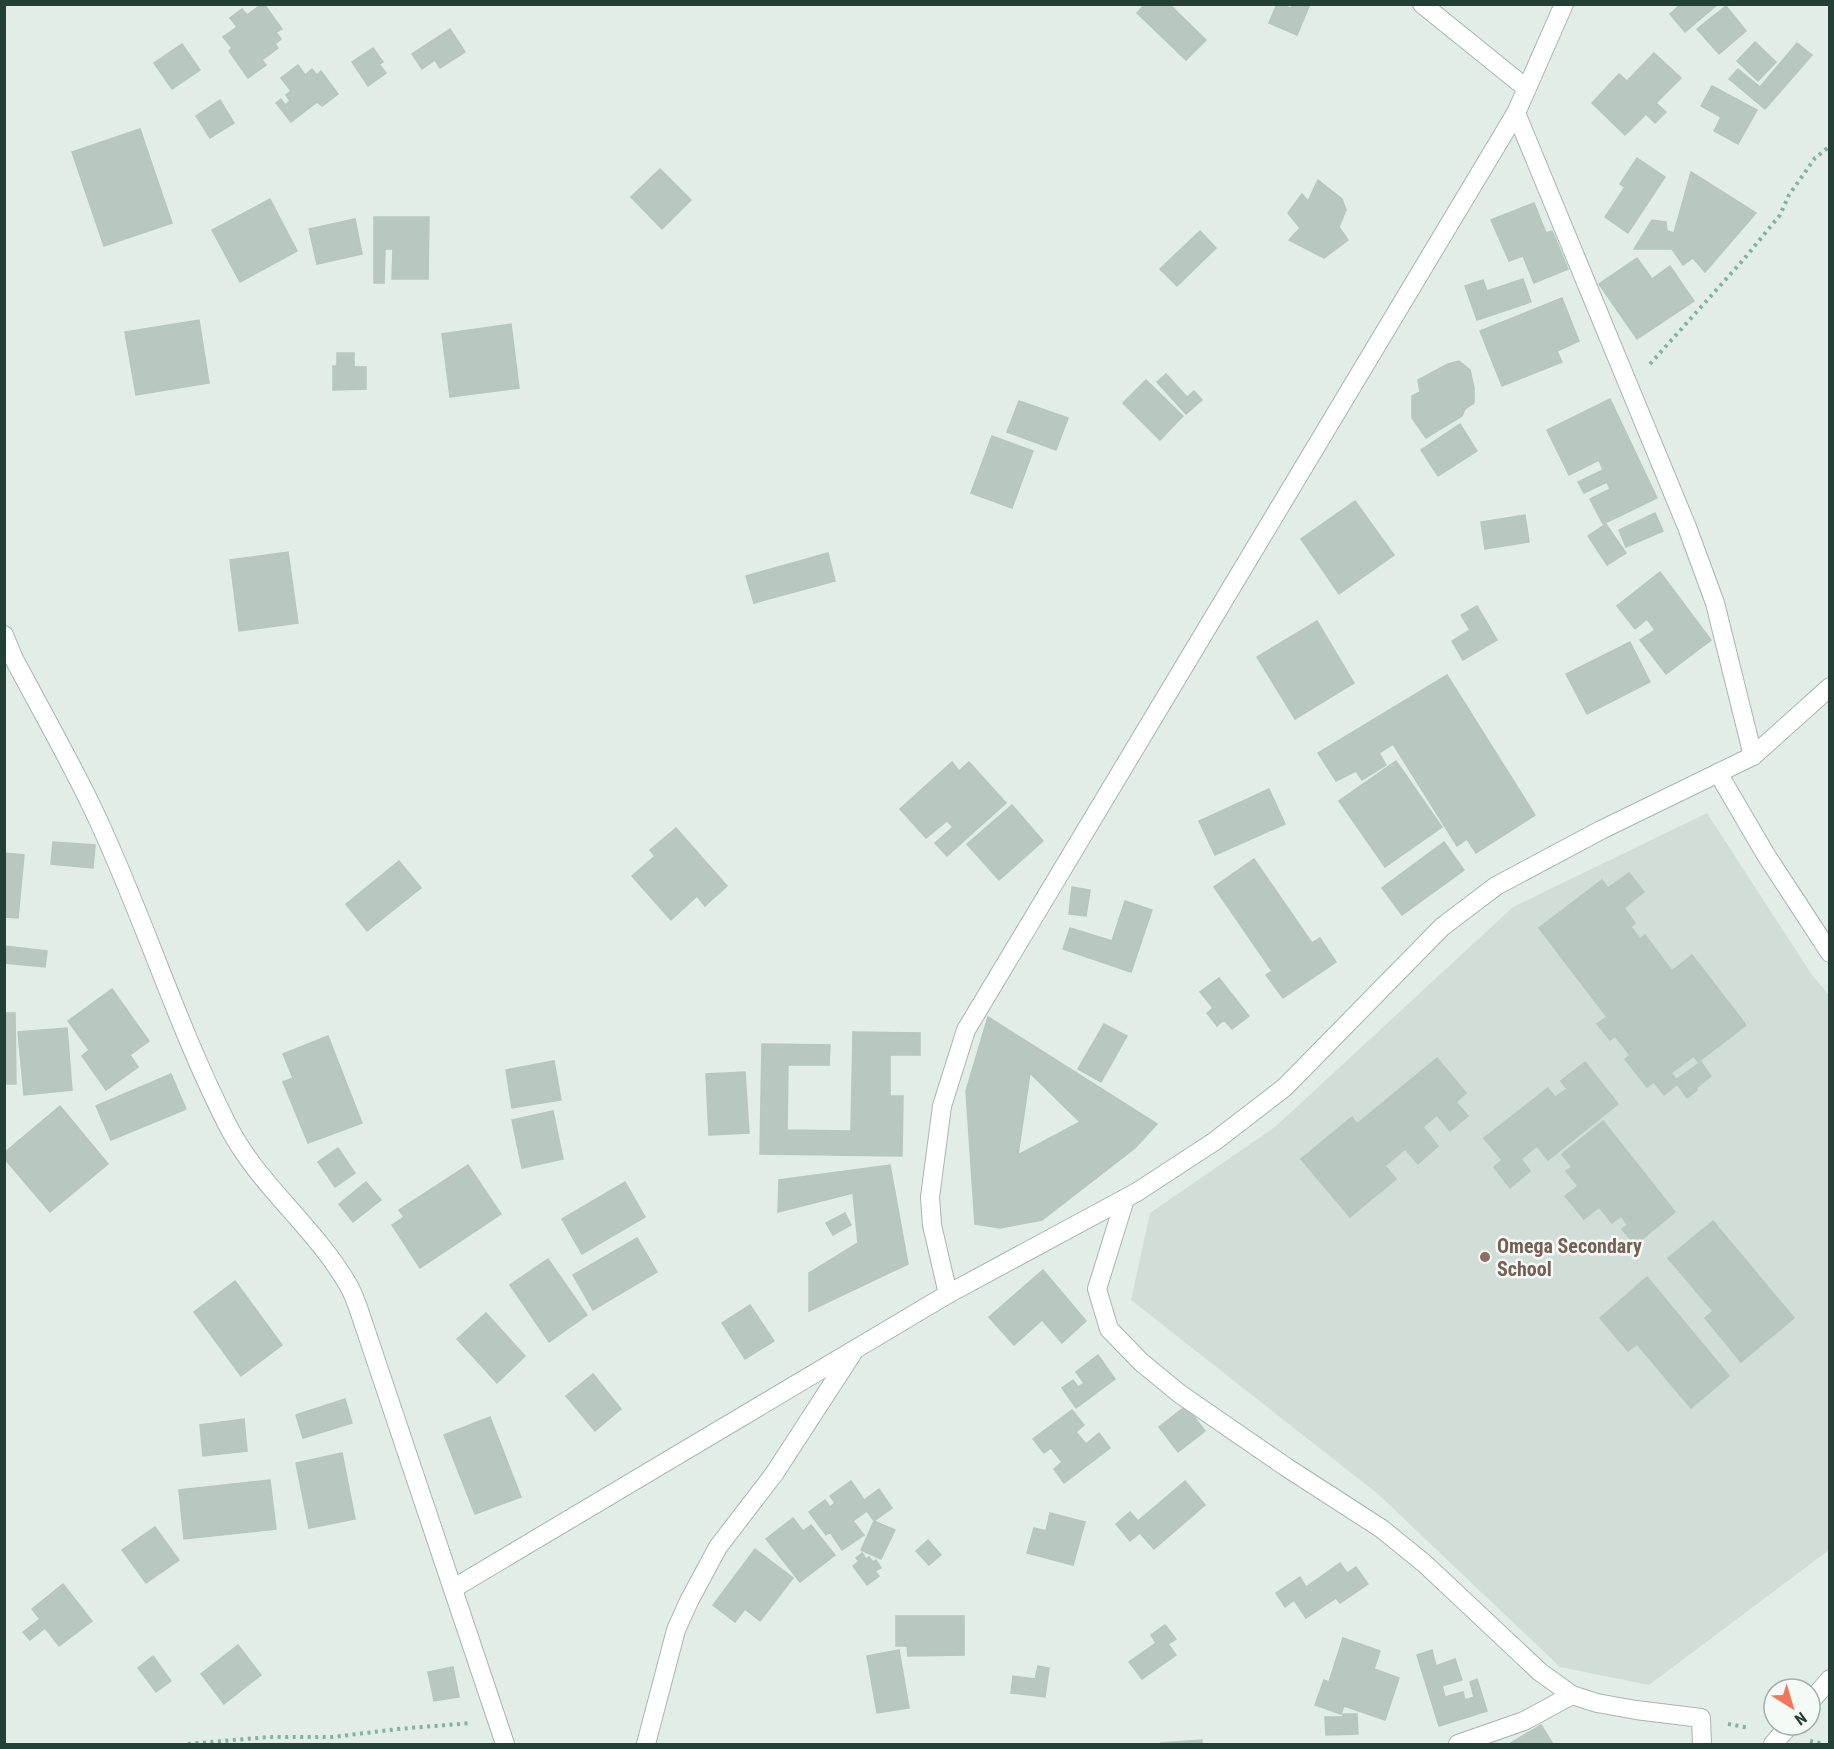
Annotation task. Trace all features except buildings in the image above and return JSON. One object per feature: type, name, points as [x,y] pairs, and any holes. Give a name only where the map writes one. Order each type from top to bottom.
[{"type":"street","points":[[1422,4],[1526,88]]},
{"type":"street","points":[[948,1294],[932,1225],[930,1197],[942,1106],[966,1030],[1516,113],[1564,4]]},
{"type":"street","points":[[1516,113],[1687,527],[1715,603],[1753,756]]},
{"type":"street","points":[[4,635],[93,808],[203,1073],[228,1126],[250,1163],[326,1252],[348,1284],[364,1325],[506,1744]]},
{"type":"street","points":[[454,1588],[948,1294],[1125,1198],[1215,1141],[1285,1087],[1442,927],[1496,886],[1753,756],[1830,687]]},
{"type":"street","points":[[1718,773],[1766,855],[1830,953]]},
{"type":"street","points":[[1125,1198],[1097,1288],[1109,1329],[1141,1362],[1180,1394],[1382,1529],[1425,1564],[1540,1672],[1572,1695],[1597,1703],[1636,1710],[1701,1718],[1702,1744]]},
{"type":"street","points":[[646,1744],[671,1648],[689,1600],[717,1547],[774,1474],[855,1350]]},
{"type":"street","points":[[1458,1744],[1524,1721],[1572,1695]]},
{"type":"path","points":[[1629,388],[1744,259],[1780,215],[1789,195],[1815,158],[1830,146]]},
{"type":"path","points":[[188,1744],[269,1737],[333,1737],[498,1720]]},
{"type":"shaded area","name":"Omega Secondary School","points":[[1707,813],[1812,975],[1829,995],[1829,1550],[1649,1685],[1560,1667],[1378,1494],[1131,1300],[1150,1213],[1275,1127],[1513,907]]},
{"type":"place","name":"Omega Secondary School","points":[[1485,1257]]}]
